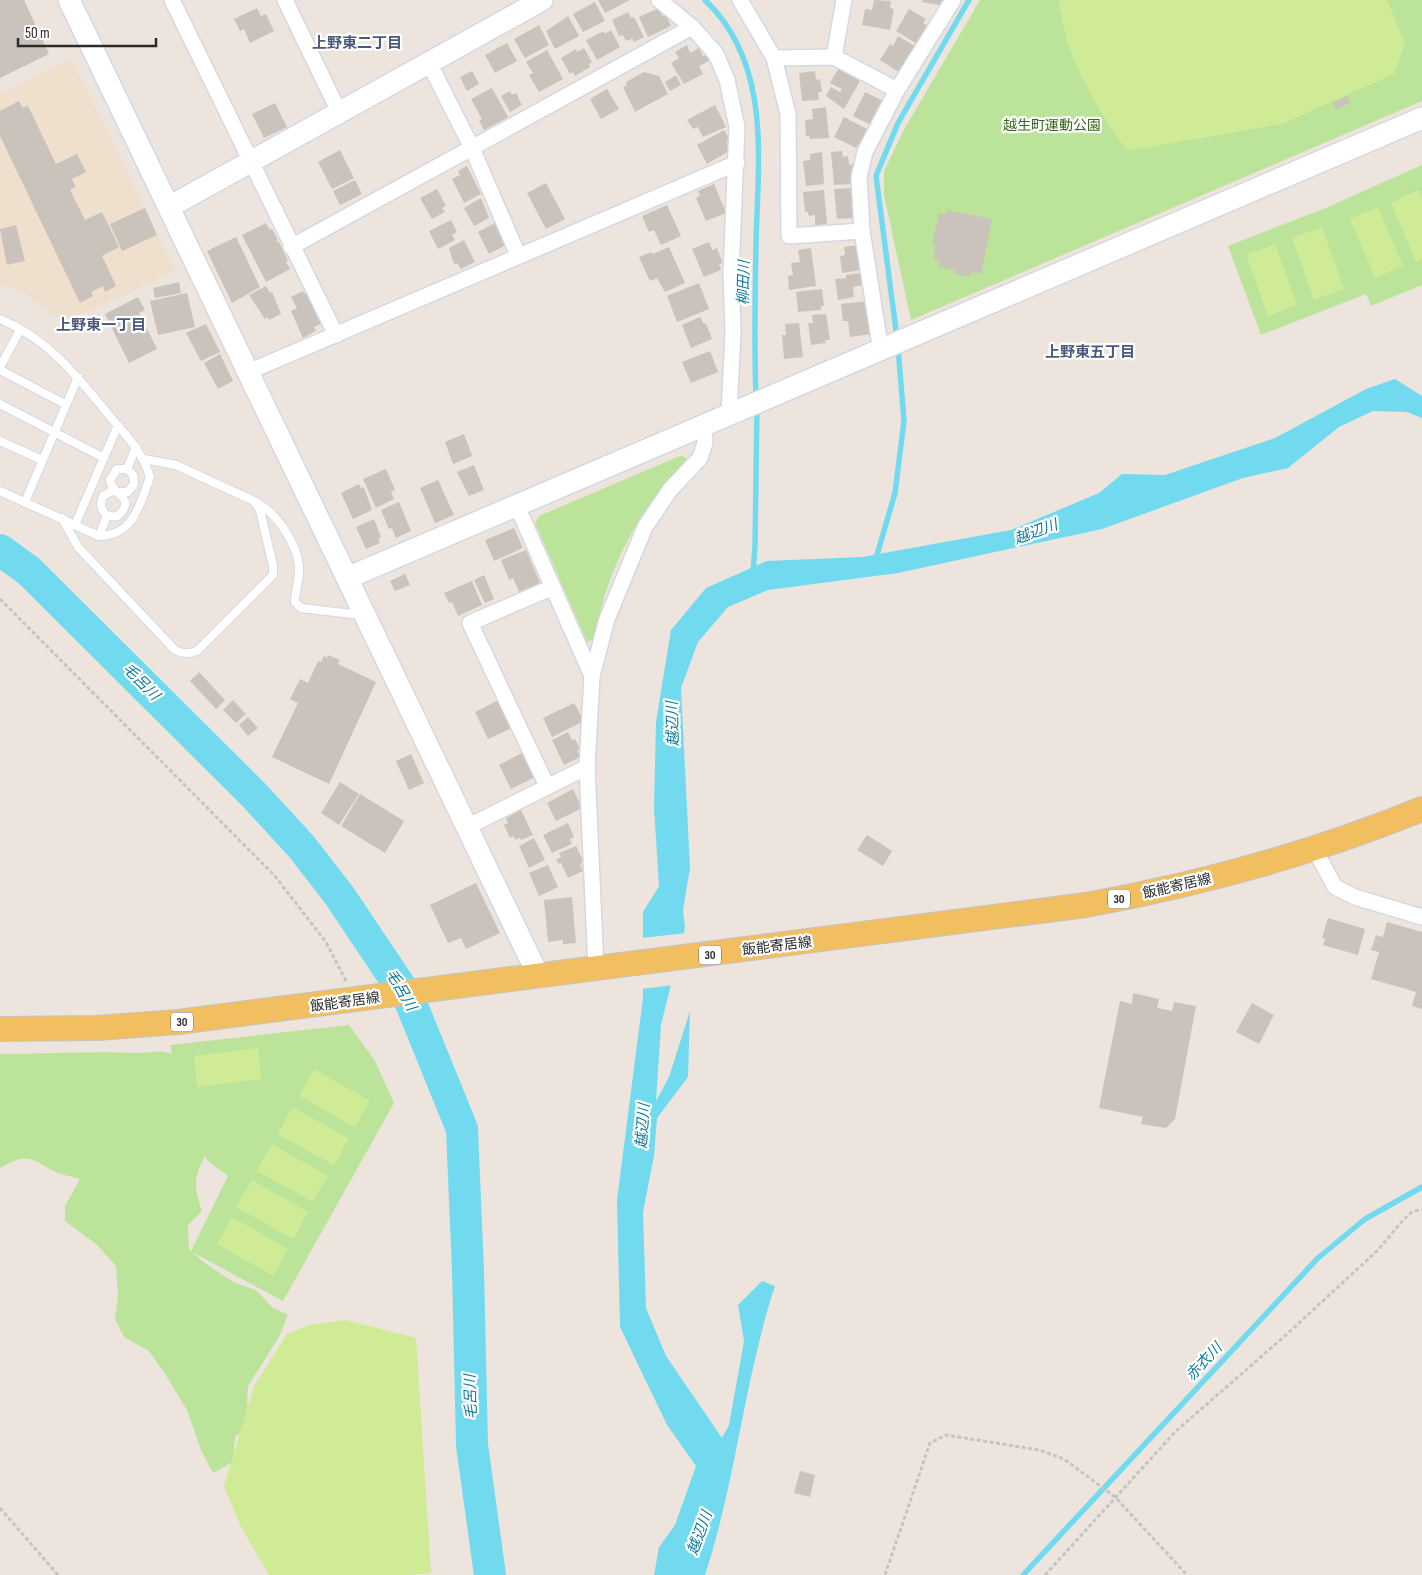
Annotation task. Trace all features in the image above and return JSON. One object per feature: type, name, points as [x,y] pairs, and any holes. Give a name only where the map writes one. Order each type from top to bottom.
[{"type":"main road","name":"飯能寄居線","points":[[0,1029],[97,1028],[178,1022],[355,992],[438,990],[806,943],[1114,900],[1222,875],[1314,848],[1422,809]]},
{"type":"street","points":[[69,0],[539,977]]},
{"type":"street","points":[[172,0],[291,248],[336,335]]},
{"type":"street","points":[[285,0],[339,112]]},
{"type":"street","points":[[169,207],[542,0]]},
{"type":"street","points":[[660,0],[692,27],[716,54],[727,80],[738,126],[731,273],[733,412]]},
{"type":"street","points":[[740,0],[774,58],[788,114],[789,236],[862,231]]},
{"type":"street","points":[[834,57],[844,0]]},
{"type":"street","points":[[883,350],[862,231],[859,177],[865,152],[897,90],[953,0]]},
{"type":"street","points":[[291,248],[471,146],[692,27]]},
{"type":"street","points":[[774,58],[834,57],[897,90]]},
{"type":"street","points":[[429,63],[471,146],[518,255]]},
{"type":"street","points":[[348,578],[1422,118]]},
{"type":"street","points":[[248,372],[737,163]]},
{"type":"street","points":[[605,968],[587,767],[592,676],[607,619],[645,527],[670,490],[700,458],[705,442],[704,424]]},
{"type":"street","points":[[517,506],[592,676]]},
{"type":"street","points":[[547,786],[470,623],[553,587]]},
{"type":"street","points":[[467,826],[587,767]]},
{"type":"street","points":[[1314,848],[1335,887],[1355,897],[1422,917]]},
{"type":"lane","points":[[0,319],[45,345],[68,365],[136,447],[144,459],[150,477],[128,526],[121,533],[112,536],[99,536],[0,491]]},
{"type":"lane","points":[[20,330],[0,368],[65,404]]},
{"type":"lane","points":[[26,502],[65,404],[78,377]]},
{"type":"lane","points":[[0,404],[104,458]]},
{"type":"lane","points":[[75,525],[118,425]]},
{"type":"lane","points":[[0,441],[42,460]]},
{"type":"lane","points":[[127,469],[136,447]]},
{"type":"lane","points":[[144,459],[176,464],[263,506],[292,543],[299,568],[295,602],[301,608],[366,616]]},
{"type":"lane","points":[[118,492],[107,492],[101,501],[102,513],[108,516],[118,516],[124,509],[125,499],[118,492],[110,484],[112,475],[117,469],[127,469],[133,475],[134,484],[128,492],[118,492]]},
{"type":"lane","points":[[62,518],[78,547],[174,650],[190,654],[196,651],[273,575],[273,566],[260,510],[254,501]]},
{"type":"lane","points":[[99,536],[108,516]]},
{"type":"path","points":[[0,599],[274,875],[326,942],[355,992]]},
{"type":"path","points":[[1045,1575],[1176,1431],[1286,1336],[1378,1250],[1403,1220],[1412,1212],[1422,1209]]},
{"type":"path","points":[[885,1575],[930,1443],[946,1435],[1039,1450],[1064,1459],[1115,1497],[1187,1575]]},
{"type":"path","points":[[0,1508],[58,1575]]},
{"type":"shaded area","points":[[71,58],[175,271],[63,323],[24,293],[0,284],[0,94]]},
{"type":"green space","name":"越生町運動公園","points":[[980,0],[1422,0],[1422,101],[911,320],[884,195],[884,171],[905,128]]},
{"type":"green space","points":[[1059,0],[1387,0],[1405,44],[1394,74],[1282,124],[1127,151],[1083,80],[1062,22]]},
{"type":"green space","points":[[1422,165],[1422,285],[1371,306],[1366,294],[1261,335],[1228,246],[1328,207]]},
{"type":"green space","points":[[1418,190],[1422,199],[1422,259],[1416,262],[1391,203]]},
{"type":"green space","points":[[1378,207],[1403,266],[1375,278],[1350,219]]},
{"type":"green space","points":[[1322,227],[1344,289],[1314,300],[1292,238]]},
{"type":"green space","points":[[1275,244],[1297,305],[1268,316],[1246,255]]},
{"type":"green space","points":[[682,455],[687,459],[660,490],[627,541],[604,598],[595,639],[587,642],[535,523],[539,516]]},
{"type":"green space","points":[[349,1025],[375,1061],[394,1103],[283,1301],[192,1252],[206,1264],[235,1283],[256,1290],[272,1307],[288,1315],[279,1337],[248,1386],[247,1404],[254,1420],[235,1437],[233,1462],[213,1473],[201,1450],[187,1410],[165,1374],[149,1351],[124,1337],[115,1319],[118,1295],[116,1266],[96,1244],[65,1221],[65,1206],[80,1179],[56,1172],[28,1159],[16,1160],[0,1168],[0,1054],[138,1053],[159,1051],[172,1054],[170,1045]],"holes":[[[205,1156],[208,1161],[228,1176],[191,1251],[189,1249],[188,1225],[202,1211],[196,1189],[198,1170]]]},
{"type":"green space","points":[[258,1048],[261,1079],[197,1087],[194,1056]]},
{"type":"green space","points":[[314,1069],[370,1101],[355,1127],[299,1096]]},
{"type":"green space","points":[[293,1107],[349,1139],[334,1165],[277,1134]]},
{"type":"green space","points":[[272,1144],[328,1176],[313,1202],[257,1171]]},
{"type":"green space","points":[[252,1180],[308,1212],[293,1239],[236,1207]]},
{"type":"green space","points":[[232,1217],[288,1249],[273,1276],[217,1244]]},
{"type":"green space","points":[[346,1320],[416,1338],[431,1573],[410,1575],[269,1575],[242,1529],[224,1486],[254,1386],[287,1334],[309,1325]]},
{"type":"water","name":"越辺川","points":[[1395,379],[1422,396],[1422,418],[1407,412],[1373,411],[1339,427],[1288,468],[1243,478],[1102,529],[898,573],[768,590],[728,607],[698,642],[681,688],[690,868],[683,910],[685,928],[661,1025],[656,1101],[669,1077],[690,1011],[688,1077],[657,1118],[654,1156],[643,1212],[646,1308],[666,1356],[722,1438],[729,1425],[744,1341],[738,1305],[762,1281],[775,1286],[755,1358],[725,1503],[705,1575],[654,1575],[659,1547],[675,1525],[696,1466],[667,1425],[620,1327],[617,1200],[643,998],[643,912],[659,886],[654,808],[656,722],[671,630],[706,588],[767,561],[862,557],[1011,530],[1099,493],[1122,474],[1165,475],[1275,438],[1366,389]]},
{"type":"pier","points":[[687,933],[674,985],[641,989],[641,938]]},
{"type":"building","points":[[0,0],[24,0],[49,54],[0,78]]},
{"type":"building","points":[[598,0],[630,0],[605,13]]},
{"type":"building","points":[[874,0],[891,1],[890,8],[894,9],[890,30],[862,25],[865,9],[872,10]]},
{"type":"building","points":[[923,0],[947,0],[946,2],[941,1],[940,5],[922,2]]},
{"type":"building","points":[[595,2],[605,21],[583,32],[573,14]]},
{"type":"building","points":[[257,8],[261,16],[266,14],[274,31],[250,43],[244,29],[240,31],[234,19]]},
{"type":"building","points":[[659,8],[662,16],[666,15],[671,26],[648,37],[639,17]]},
{"type":"building","points":[[909,9],[926,19],[923,23],[928,26],[917,44],[896,31]]},
{"type":"building","points":[[628,12],[631,18],[634,17],[644,37],[634,42],[632,39],[626,41],[623,35],[619,36],[612,20]]},
{"type":"building","points":[[568,16],[579,36],[555,49],[546,31]]},
{"type":"building","points":[[539,25],[549,45],[525,58],[514,39]]},
{"type":"building","points":[[611,30],[620,47],[597,60],[586,40],[604,31],[605,34]]},
{"type":"building","points":[[898,36],[918,48],[902,74],[880,60],[890,44],[893,46]]},
{"type":"building","points":[[507,43],[517,61],[495,73],[485,55]]},
{"type":"building","points":[[687,45],[690,53],[699,48],[703,56],[706,55],[709,61],[699,66],[703,74],[684,84],[671,63],[679,58],[675,52]]},
{"type":"building","points":[[584,48],[592,62],[589,64],[590,67],[575,76],[573,72],[570,74],[561,58],[576,49],[577,52]]},
{"type":"building","points":[[547,50],[563,79],[539,92],[529,75],[533,73],[526,62]]},
{"type":"building","points":[[838,69],[860,81],[844,109],[826,96],[831,87],[840,92],[842,89],[830,83]]},
{"type":"building","points":[[472,71],[479,84],[467,91],[460,77]]},
{"type":"building","points":[[815,71],[816,80],[820,79],[822,92],[818,92],[819,100],[802,101],[799,73]]},
{"type":"building","points":[[644,72],[659,76],[668,94],[635,112],[623,87],[627,85],[626,82]]},
{"type":"building","points":[[676,75],[681,85],[670,91],[665,82]]},
{"type":"building","points":[[492,88],[508,117],[484,130],[479,121],[482,119],[471,99]]},
{"type":"building","points":[[607,89],[619,109],[601,119],[590,99]]},
{"type":"building","points":[[510,91],[512,95],[516,93],[522,105],[510,112],[501,96]]},
{"type":"building","points":[[865,92],[885,102],[871,125],[853,116]]},
{"type":"building","points":[[1347,96],[1350,103],[1336,109],[1333,103]]},
{"type":"building","points":[[19,101],[23,108],[28,106],[56,164],[77,154],[86,172],[72,179],[76,187],[70,190],[85,220],[102,212],[119,247],[102,256],[116,286],[105,292],[103,286],[91,292],[93,296],[80,303],[0,136],[0,111]]},
{"type":"building","points":[[275,103],[287,127],[264,138],[252,114]]},
{"type":"building","points":[[715,105],[726,127],[703,137],[698,127],[693,129],[687,120]]},
{"type":"building","points":[[826,107],[829,138],[810,139],[809,136],[806,136],[805,120],[813,119],[812,109]]},
{"type":"building","points":[[844,117],[869,130],[861,146],[858,144],[856,148],[834,137]]},
{"type":"building","points":[[724,130],[730,140],[726,142],[731,150],[707,164],[697,145]]},
{"type":"building","points":[[340,150],[354,178],[332,189],[318,162]]},
{"type":"building","points":[[842,151],[843,157],[848,156],[849,165],[854,164],[855,176],[853,184],[834,185],[831,152]]},
{"type":"building","points":[[822,152],[824,184],[806,186],[803,161],[810,160],[810,154]]},
{"type":"building","points":[[467,166],[481,194],[464,203],[452,179],[460,175],[458,171]]},
{"type":"building","points":[[355,180],[362,194],[340,205],[333,191]]},
{"type":"building","points":[[546,183],[565,219],[546,229],[527,193]]},
{"type":"building","points":[[714,184],[726,213],[706,221],[696,198],[700,196],[698,191]]},
{"type":"building","points":[[853,188],[855,218],[837,219],[834,189]]},
{"type":"building","points":[[437,189],[446,206],[442,208],[445,212],[432,219],[420,198]]},
{"type":"building","points":[[824,190],[827,224],[815,225],[815,215],[809,216],[808,212],[805,212],[803,192]]},
{"type":"building","points":[[481,198],[489,218],[474,226],[464,208]]},
{"type":"building","points":[[667,205],[681,236],[661,245],[654,230],[649,232],[642,216]]},
{"type":"building","points":[[145,208],[157,235],[122,251],[110,224]]},
{"type":"building","points":[[947,210],[992,219],[981,274],[971,272],[970,277],[955,274],[956,270],[938,267],[940,260],[933,259],[936,246],[932,245],[939,213],[945,215]]},
{"type":"building","points":[[451,220],[457,232],[452,235],[455,240],[438,249],[429,231]]},
{"type":"building","points":[[266,223],[278,240],[275,241],[279,242],[290,269],[266,282],[242,235]]},
{"type":"building","points":[[495,223],[506,245],[489,254],[478,232]]},
{"type":"building","points":[[16,225],[25,261],[7,265],[0,229]]},
{"type":"building","points":[[236,237],[260,287],[232,303],[207,251]]},
{"type":"building","points":[[464,240],[475,262],[461,269],[457,263],[454,264],[449,248]]},
{"type":"building","points":[[709,242],[712,250],[717,248],[723,263],[719,264],[721,270],[704,277],[692,249]]},
{"type":"building","points":[[859,245],[862,270],[842,273],[840,256],[845,255],[844,247]]},
{"type":"building","points":[[669,247],[685,283],[665,292],[657,278],[650,281],[639,257],[651,252],[653,254]]},
{"type":"building","points":[[811,248],[816,286],[789,290],[788,276],[793,275],[791,263],[800,262],[798,250]]},
{"type":"building","points":[[861,273],[863,285],[853,287],[854,297],[838,300],[835,279]]},
{"type":"building","points":[[179,282],[181,293],[155,298],[153,288]]},
{"type":"building","points":[[699,283],[709,309],[677,322],[667,296]]},
{"type":"building","points":[[266,286],[270,293],[272,292],[281,314],[269,320],[268,317],[265,319],[249,295]]},
{"type":"building","points":[[822,289],[824,306],[821,306],[821,310],[798,312],[796,292]]},
{"type":"building","points":[[303,291],[304,294],[306,293],[321,324],[314,327],[316,331],[303,338],[291,311],[297,308],[291,297]]},
{"type":"building","points":[[187,293],[195,327],[158,335],[150,301]]},
{"type":"building","points":[[138,297],[145,310],[139,313],[157,349],[129,363],[105,314]]},
{"type":"building","points":[[868,301],[872,334],[850,337],[848,321],[843,321],[841,304]]},
{"type":"building","points":[[826,314],[830,340],[825,340],[826,343],[811,345],[808,323],[813,323],[812,315]]},
{"type":"building","points":[[700,317],[704,324],[706,323],[712,339],[691,348],[682,325]]},
{"type":"building","points":[[799,323],[803,357],[784,359],[782,335],[786,335],[785,324]]},
{"type":"building","points":[[206,324],[220,352],[201,361],[186,333]]},
{"type":"building","points":[[710,351],[718,372],[691,383],[682,362]]},
{"type":"building","points":[[220,354],[233,381],[218,389],[204,363]]},
{"type":"building","points":[[464,434],[472,456],[453,464],[445,442]]},
{"type":"building","points":[[474,465],[484,490],[469,496],[457,472]]},
{"type":"building","points":[[386,469],[395,490],[391,492],[394,499],[376,508],[363,479]]},
{"type":"building","points":[[438,480],[454,515],[435,523],[420,488]]},
{"type":"building","points":[[359,484],[361,488],[364,487],[372,510],[353,519],[341,493]]},
{"type":"building","points":[[399,502],[411,531],[396,538],[392,528],[389,529],[381,510]]},
{"type":"building","points":[[374,519],[381,537],[378,539],[380,543],[366,549],[356,527]]},
{"type":"building","points":[[514,528],[523,548],[494,561],[485,540]]},
{"type":"building","points":[[526,550],[540,583],[519,592],[513,578],[509,580],[501,560]]},
{"type":"building","points":[[405,574],[410,585],[395,591],[390,581]]},
{"type":"building","points":[[484,575],[494,599],[485,603],[474,580]]},
{"type":"building","points":[[472,581],[482,605],[458,616],[452,602],[449,603],[444,593]]},
{"type":"building","points":[[328,655],[340,660],[338,664],[376,682],[329,784],[272,757],[298,703],[290,699],[300,679],[308,683],[318,661],[321,662],[324,656],[327,658]]},
{"type":"building","points":[[199,672],[225,700],[216,709],[190,681]]},
{"type":"building","points":[[233,700],[246,714],[236,723],[223,710]]},
{"type":"building","points":[[499,700],[512,728],[488,739],[475,712]]},
{"type":"building","points":[[574,703],[584,721],[552,737],[543,718]]},
{"type":"building","points":[[248,717],[258,728],[248,736],[239,725]]},
{"type":"building","points":[[568,732],[572,740],[575,739],[580,749],[577,751],[580,757],[564,765],[552,740]]},
{"type":"building","points":[[522,753],[535,777],[511,789],[499,765]]},
{"type":"building","points":[[411,754],[424,783],[409,790],[396,761]]},
{"type":"building","points":[[340,782],[359,794],[339,825],[321,813]]},
{"type":"building","points":[[573,789],[582,808],[556,821],[547,803]]},
{"type":"building","points":[[360,794],[404,821],[385,853],[341,826]]},
{"type":"building","points":[[521,810],[533,835],[521,840],[520,838],[515,840],[514,836],[510,838],[504,825],[508,823],[506,818]]},
{"type":"building","points":[[568,823],[574,837],[570,839],[572,844],[552,853],[543,835]]},
{"type":"building","points":[[867,835],[892,851],[883,866],[857,850]]},
{"type":"building","points":[[534,838],[545,860],[529,868],[519,846]]},
{"type":"building","points":[[576,846],[584,862],[580,864],[583,871],[568,878],[561,863],[559,864],[556,860],[561,857],[559,853]]},
{"type":"building","points":[[548,865],[558,887],[539,896],[529,873]]},
{"type":"building","points":[[476,883],[500,933],[466,949],[461,938],[448,943],[430,905]]},
{"type":"building","points":[[572,897],[576,943],[563,944],[563,940],[548,942],[544,900]]},
{"type":"building","points":[[1328,918],[1365,929],[1358,955],[1323,945],[1325,939],[1322,938]]},
{"type":"building","points":[[1387,922],[1422,932],[1422,1009],[1412,1006],[1416,992],[1371,979],[1379,952],[1371,950],[1376,935],[1383,937]]},
{"type":"building","points":[[1133,993],[1159,999],[1157,1008],[1172,1011],[1174,1002],[1196,1006],[1175,1119],[1166,1128],[1141,1124],[1143,1117],[1099,1108],[1120,1001],[1132,1004]]},
{"type":"building","points":[[1252,1003],[1274,1015],[1259,1044],[1236,1032]]},
{"type":"building","points":[[800,1471],[815,1475],[810,1497],[794,1493]]},
{"type":"waterway","name":"柳田川","points":[[705,0],[727,25],[742,53],[751,83],[756,114],[758,146],[755,301],[756,398]]},
{"type":"waterway","points":[[897,338],[876,176],[898,123],[969,0]]},
{"type":"waterway","points":[[875,562],[895,493],[904,421],[898,347]]},
{"type":"waterway","name":"柳田川","points":[[753,573],[757,407]]},
{"type":"waterway","name":"毛呂川","points":[[0,550],[29,571],[254,795],[301,846],[339,895],[410,1001],[462,1129],[468,1271],[472,1445],[490,1575]]},
{"type":"waterway","name":"赤衣川","points":[[1023,1575],[1318,1258],[1365,1219],[1422,1187]]},
{"type":"district","name":"上野東二丁目","points":[[357,43]]},
{"type":"district","name":"上野東一丁目","points":[[101,325]]},
{"type":"district","name":"上野東五丁目","points":[[1090,352]]}]
